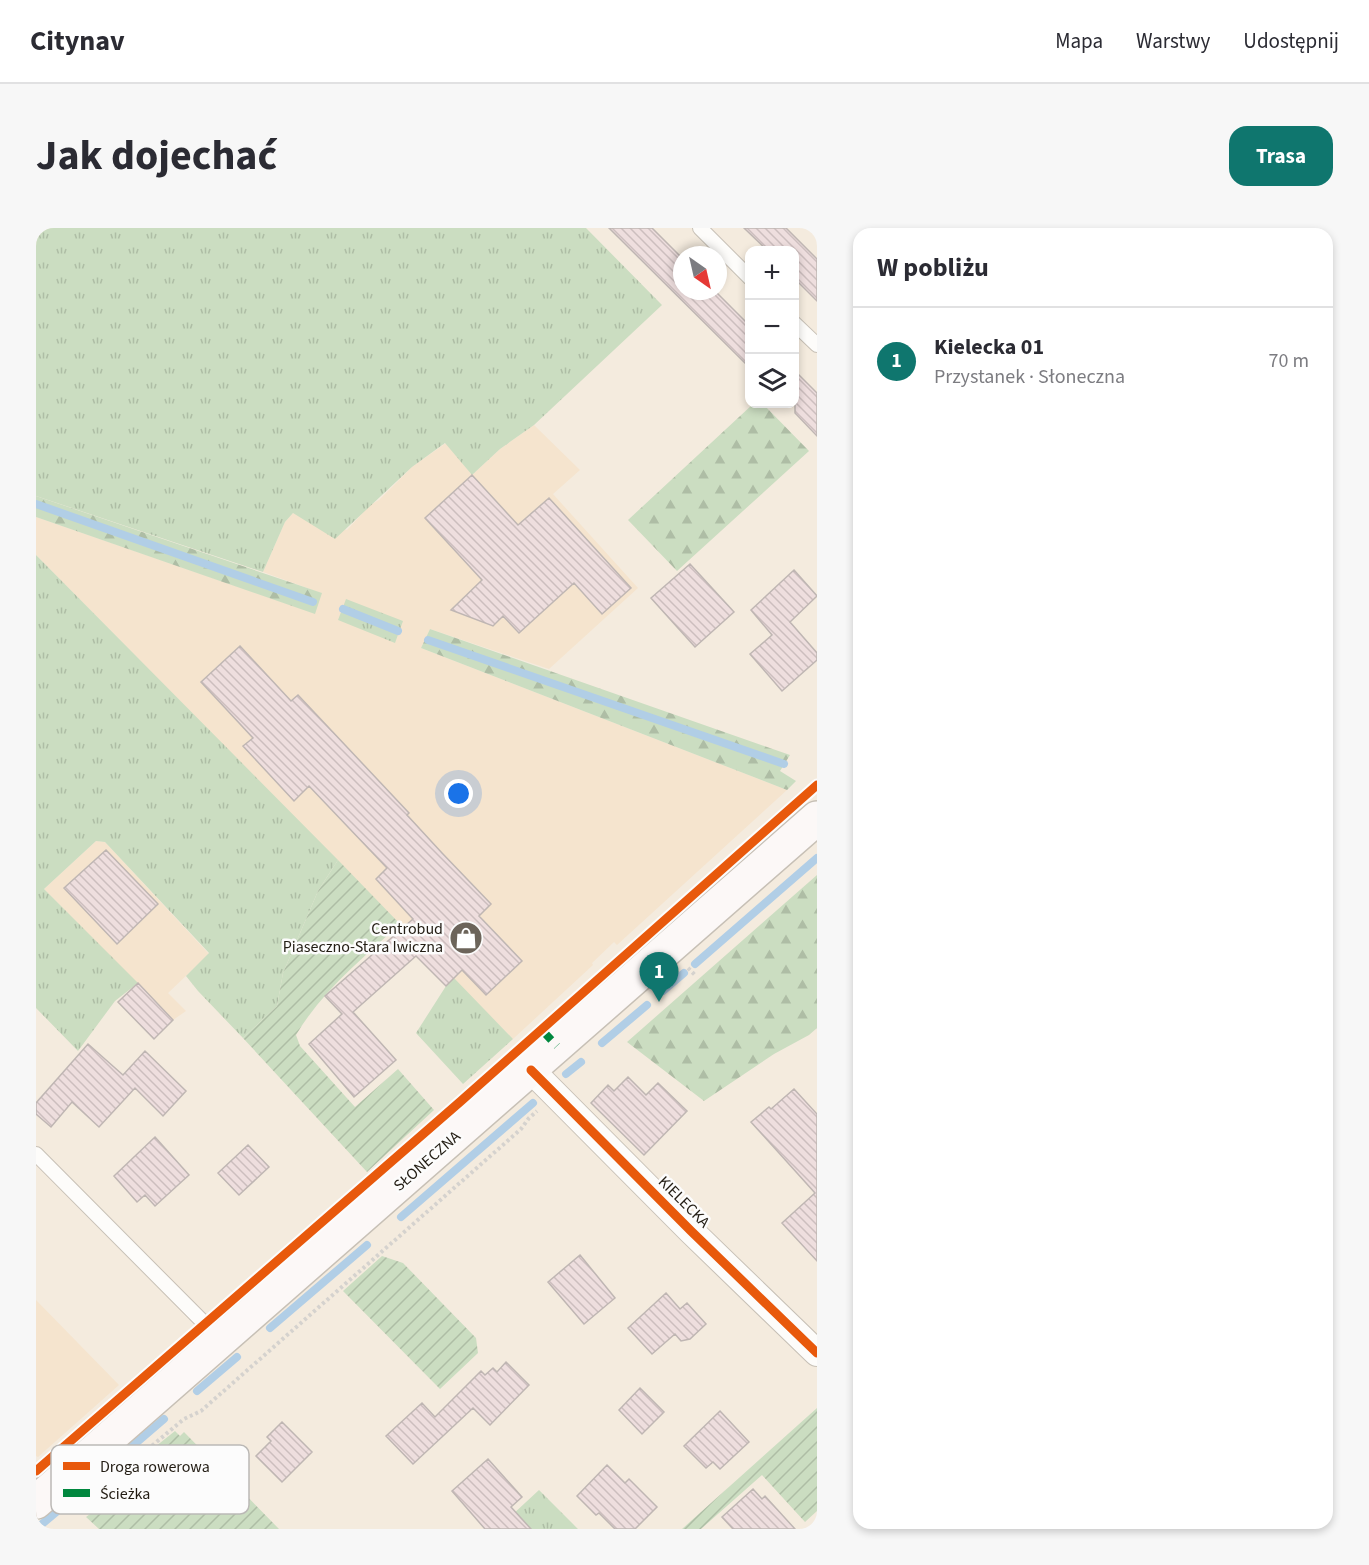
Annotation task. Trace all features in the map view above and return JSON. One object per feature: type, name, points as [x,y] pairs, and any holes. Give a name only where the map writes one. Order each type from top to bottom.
[{"type":"main road","name":"SŁONECZNA","points":[[101,1445],[817,818]]},
{"type":"main road","name":"SŁONECZNA","points":[[36,1502],[51,1489]]},
{"type":"street","name":"KIELECKA","points":[[531,1070],[817,1353]]},
{"type":"lane","points":[[700,228],[745,273]]},
{"type":"lane","points":[[799,327],[817,345]]},
{"type":"lane","points":[[36,1154],[221,1340]]},
{"type":"path","points":[[153,1445],[184,1419],[201,1411],[556,1096]]},
{"type":"shaded area","points":[[534,425],[580,470],[553,494],[638,588],[549,669],[430,629],[421,648],[787,790],[617,945],[614,942],[592,963],[593,965],[513,1039],[36,555],[36,517],[314,613],[321,593],[263,572],[285,522],[293,513],[347,530],[370,505],[379,500],[412,467],[446,443],[472,475],[500,449]]},
{"type":"shaded area","points":[[96,841],[105,842],[209,954],[168,993],[186,1011],[173,1020],[44,889]]},
{"type":"shaded area","points":[[36,1300],[119,1385],[38,1457],[36,1456]]},
{"type":"green space","points":[[36,228],[586,228],[662,305],[534,425],[500,449],[472,475],[445,443],[412,467],[335,539],[293,513],[285,522],[263,572],[36,496]]},
{"type":"green space","points":[[749,408],[767,408],[809,451],[677,571],[628,520]]},
{"type":"green space","points":[[36,496],[322,593],[315,614],[36,517]]},
{"type":"green space","points":[[36,555],[338,860],[318,891],[283,973],[277,1006],[243,1038],[186,976],[209,953],[105,842],[96,841],[44,889],[138,983],[115,1001],[78,1051],[36,1008]]},
{"type":"green space","points":[[346,599],[403,621],[395,643],[338,620]]},
{"type":"green space","points":[[430,629],[790,755],[780,771],[796,781],[787,790],[421,648]]},
{"type":"green space","points":[[338,860],[400,924],[343,976],[318,1004],[296,1035],[300,1046],[355,1107],[398,1069],[434,1110],[367,1172],[243,1038],[277,1006],[283,973],[318,891]]},
{"type":"green space","points":[[817,875],[817,1028],[704,1101],[627,1042]]},
{"type":"green space","points":[[454,978],[513,1039],[463,1084],[416,1033],[446,986]]},
{"type":"green space","points":[[382,1256],[403,1263],[476,1338],[478,1353],[440,1389],[343,1291]]},
{"type":"green space","points":[[817,1408],[817,1511],[805,1522],[762,1475],[701,1529],[682,1529]]},
{"type":"green space","points":[[175,1431],[180,1436],[184,1432],[197,1445],[157,1445]]},
{"type":"green space","points":[[539,1490],[578,1529],[497,1529]]},
{"type":"green space","points":[[249,1498],[279,1529],[99,1529],[86,1517],[90,1514],[249,1514]]},
{"type":"building","points":[[609,228],[652,228],[673,249],[673,292]]},
{"type":"building","points":[[744,228],[786,228],[817,259],[817,301],[799,283],[799,246],[763,246]]},
{"type":"building","points":[[682,300],[724,300],[745,321],[745,363]]},
{"type":"building","points":[[799,375],[817,393],[817,436],[795,413],[795,408],[799,408]]},
{"type":"building","points":[[472,475],[518,525],[549,498],[631,588],[602,614],[574,583],[519,633],[503,616],[493,626],[451,610],[482,580],[425,518]]},
{"type":"building","points":[[690,564],[734,612],[695,647],[651,598]]},
{"type":"building","points":[[794,570],[817,596],[790,622],[817,653],[817,660],[782,691],[750,654],[772,635],[751,610]]},
{"type":"building","points":[[240,646],[291,701],[298,695],[491,904],[479,916],[522,961],[486,995],[462,970],[446,986],[416,956],[353,1012],[396,1060],[354,1097],[309,1044],[342,1014],[325,996],[413,919],[376,879],[387,868],[309,786],[294,801],[243,746],[253,738],[201,682]]},
{"type":"building","points":[[106,850],[158,904],[117,944],[64,888]]},
{"type":"building","points":[[138,983],[173,1020],[154,1039],[118,1002]]},
{"type":"building","points":[[88,1044],[123,1075],[145,1051],[186,1091],[163,1116],[135,1088],[99,1127],[72,1102],[51,1127],[36,1114],[36,1103]]},
{"type":"building","points":[[628,1077],[646,1095],[658,1083],[687,1111],[644,1155],[591,1103],[608,1085],[614,1091]]},
{"type":"building","points":[[794,1089],[817,1114],[817,1261],[782,1223],[815,1193],[751,1122],[769,1107],[771,1109]]},
{"type":"building","points":[[155,1137],[189,1175],[155,1206],[145,1195],[137,1202],[114,1176]]},
{"type":"building","points":[[248,1145],[269,1167],[239,1195],[218,1173]]},
{"type":"building","points":[[580,1255],[615,1298],[584,1324],[548,1282]]},
{"type":"building","points":[[666,1293],[680,1309],[687,1303],[706,1324],[690,1339],[681,1341],[675,1334],[652,1354],[628,1328]]},
{"type":"building","points":[[506,1362],[529,1385],[490,1425],[473,1408],[413,1464],[386,1436],[422,1403],[435,1417],[481,1371],[485,1375],[493,1368],[497,1372]]},
{"type":"building","points":[[640,1388],[664,1412],[642,1434],[619,1410]]},
{"type":"building","points":[[720,1411],[749,1442],[720,1469],[713,1462],[706,1468],[684,1446]]},
{"type":"building","points":[[282,1422],[312,1452],[282,1482],[256,1456],[271,1441],[267,1437]]},
{"type":"building","points":[[488,1459],[522,1497],[511,1507],[531,1529],[485,1529],[452,1491]]},
{"type":"building","points":[[607,1465],[625,1483],[629,1479],[657,1507],[635,1529],[615,1529],[599,1513],[596,1515],[577,1496]]},
{"type":"building","points":[[753,1489],[762,1499],[765,1496],[795,1529],[733,1529],[722,1517]]},
{"type":"waterway","points":[[36,504],[313,602]]},
{"type":"waterway","points":[[343,609],[398,631]]},
{"type":"waterway","points":[[428,640],[784,764]]},
{"type":"waterway","points":[[695,964],[817,858]]},
{"type":"waterway","points":[[663,991],[684,973]]},
{"type":"waterway","points":[[602,1043],[647,1005]]},
{"type":"waterway","points":[[566,1074],[581,1062]]},
{"type":"waterway","points":[[401,1217],[533,1103]]},
{"type":"waterway","points":[[270,1328],[367,1245]]},
{"type":"waterway","points":[[197,1391],[237,1357]]},
{"type":"waterway","points":[[134,1445],[164,1419]]},
{"type":"waterway","points":[[36,1529],[54,1514]]},
{"type":"marked path","points":[[541,1029],[557,1046]]},
{"type":"cycle path","points":[[66,1445],[461,1101],[817,785]]},
{"type":"cycle path","points":[[531,1070],[691,1231],[817,1353]]},
{"type":"cycle path","points":[[36,1471],[51,1458]]},
{"type":"place","name":"Centrobud Piaseczno-Stara Iwiczna","points":[[466,938]]},
{"type":"place","name":"Kielecka 01","points":[[659,1002]]}]
